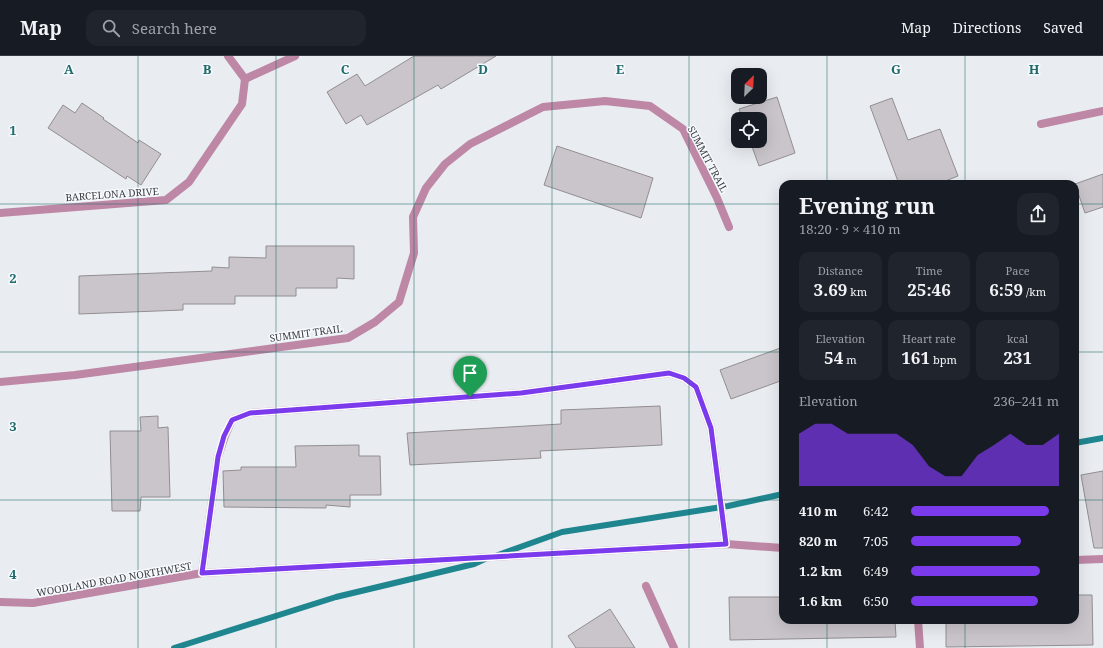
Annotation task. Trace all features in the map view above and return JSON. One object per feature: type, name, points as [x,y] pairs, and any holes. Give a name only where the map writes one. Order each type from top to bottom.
[{"type":"street","points":[[228,56],[245,79],[295,56]]},
{"type":"street","name":"BARCELONA DRIVE","points":[[0,213],[166,200],[189,182],[242,104],[245,79]]},
{"type":"street","name":"SUMMIT TRAIL","points":[[0,382],[75,375],[348,338],[375,322],[399,302],[414,254],[412,217],[426,188],[445,164],[470,144],[543,107],[605,101],[650,106],[684,130],[717,198],[729,227]]},
{"type":"street","points":[[1041,124],[1103,111]]},
{"type":"street","points":[[202,573],[218,457],[224,436],[232,420],[250,413],[521,393],[669,373],[684,378],[696,387],[711,428],[726,544]]},
{"type":"street","name":"WOODLAND ROAD NORTHWEST","points":[[0,602],[32,603],[202,573],[726,544],[779,548]]},
{"type":"street","points":[[1079,560],[1103,559]]},
{"type":"street","points":[[646,586],[674,648]]},
{"type":"street","points":[[918,624],[920,648]]},
{"type":"building","points":[[414,56],[496,56],[441,89],[438,85],[367,125],[361,115],[346,124],[327,92],[357,74],[365,86]]},
{"type":"building","points":[[777,97],[795,153],[759,166],[753,148],[767,148],[767,112],[740,112],[739,109],[755,104],[767,104],[767,100]]},
{"type":"building","points":[[892,98],[908,140],[940,129],[958,176],[948,180],[898,180],[870,106]]},
{"type":"building","points":[[82,103],[138,143],[139,140],[161,154],[141,185],[127,176],[126,179],[48,128],[63,105],[75,113]]},
{"type":"building","points":[[557,146],[653,178],[641,218],[544,185]]},
{"type":"building","points":[[1103,174],[1103,207],[1085,213],[1079,196],[1079,183]]},
{"type":"building","points":[[266,246],[354,246],[354,279],[337,278],[337,288],[296,288],[296,296],[235,296],[235,304],[183,304],[183,310],[79,314],[79,276],[212,271],[212,267],[229,268],[229,257],[266,258]]},
{"type":"building","points":[[779,348],[779,381],[731,399],[720,370]]},
{"type":"building","points":[[660,406],[662,445],[540,451],[541,458],[410,465],[407,433],[561,424],[561,410]]},
{"type":"building","points":[[158,416],[158,428],[168,427],[170,497],[141,497],[140,511],[112,511],[110,431],[141,431],[140,417]]},
{"type":"building","points":[[359,445],[359,456],[380,456],[381,495],[350,495],[350,507],[326,505],[326,508],[224,507],[223,471],[241,470],[241,467],[296,467],[295,446]]},
{"type":"building","points":[[1103,471],[1103,548],[1094,548],[1081,475]]},
{"type":"building","points":[[1079,595],[1092,595],[1093,645],[946,647],[946,624],[1079,624]]},
{"type":"building","points":[[729,597],[779,597],[779,624],[895,624],[896,637],[730,640]]},
{"type":"building","points":[[610,609],[635,648],[576,648],[568,636]]},
{"type":"waterway","points":[[1079,442],[1103,438]]},
{"type":"waterway","points":[[498,555],[562,532],[728,506],[779,495]]},
{"type":"waterway","points":[[174,648],[336,597],[474,564],[485,559]]},
{"type":"route","points":[[669,373],[684,378],[696,387],[711,428],[726,544],[202,573],[218,457],[224,436],[232,420],[250,413],[470,397],[521,393],[669,373]]}]
